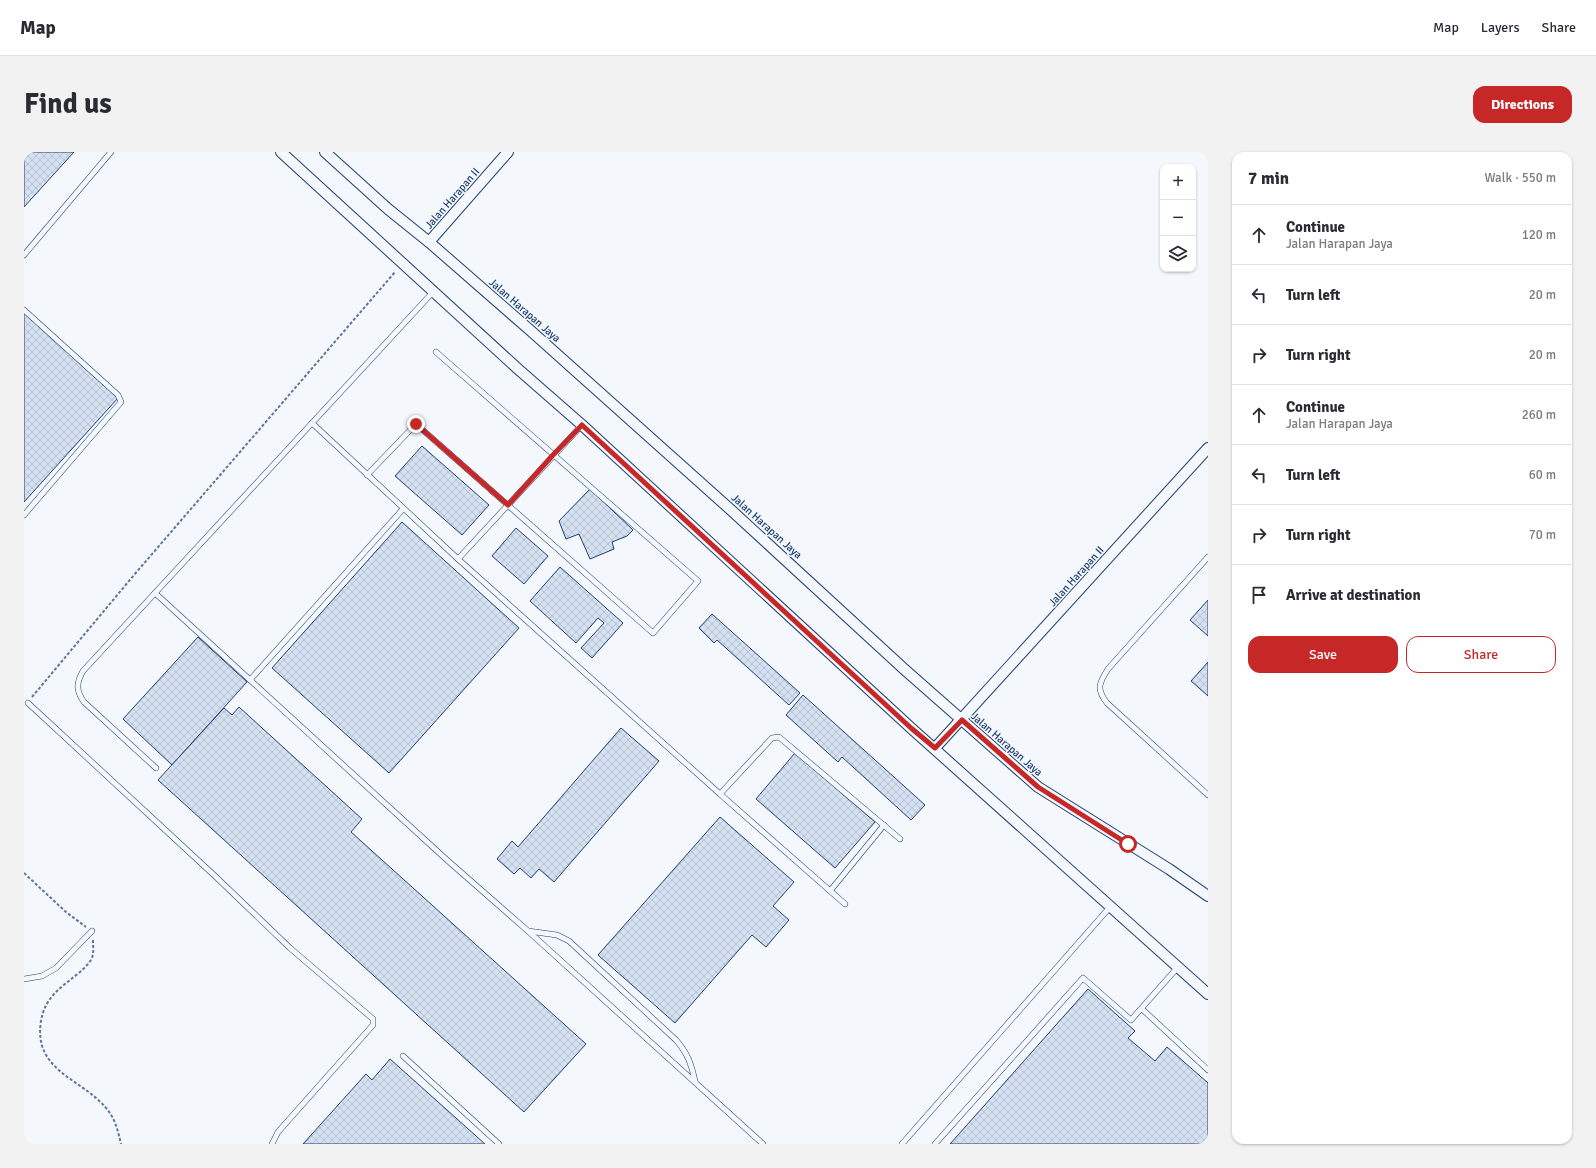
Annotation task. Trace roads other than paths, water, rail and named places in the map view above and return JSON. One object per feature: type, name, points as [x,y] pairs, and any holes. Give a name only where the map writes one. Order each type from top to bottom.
[{"type":"street","points":[[281,152],[518,369],[582,425],[911,728],[1208,994]]},
{"type":"street","name":"Jalan Harapan Jaya","points":[[325,152],[388,209],[429,242],[731,510],[1038,787],[1169,869],[1208,896]]},
{"type":"street","name":"Jalan Harapan II","points":[[429,242],[508,152]]},
{"type":"street","name":"Jalan Harapan II","points":[[935,748],[1208,448]]},
{"type":"lane","points":[[24,255],[111,152]]},
{"type":"lane","points":[[156,768],[84,702],[79,695],[77,687],[83,670],[434,292]]},
{"type":"lane","points":[[24,310],[118,395],[120,402],[24,514]]},
{"type":"lane","points":[[367,475],[416,424],[653,633],[698,581],[436,352]]},
{"type":"lane","points":[[312,423],[458,559],[845,904]]},
{"type":"lane","points":[[458,559],[582,425]]},
{"type":"lane","points":[[250,680],[403,509]]},
{"type":"lane","points":[[1208,557],[1108,669],[1100,683],[1100,694],[1107,703],[1208,795]]},
{"type":"lane","points":[[155,592],[447,860],[695,1081],[763,1144]]},
{"type":"lane","points":[[28,703],[215,876],[290,948],[372,1019],[373,1025],[278,1132],[272,1144]]},
{"type":"lane","points":[[720,794],[772,738],[779,737],[900,839]]},
{"type":"lane","points":[[830,891],[884,825]]},
{"type":"lane","points":[[902,1144],[1110,907]]},
{"type":"lane","points":[[24,979],[42,976],[56,968],[92,931]]},
{"type":"lane","points":[[528,931],[557,935],[568,941],[685,1050],[690,1061],[695,1081]]},
{"type":"lane","points":[[935,1144],[1083,978],[1131,1020],[1178,967]]},
{"type":"lane","points":[[1142,1009],[1208,1070]]},
{"type":"lane","points":[[404,1056],[499,1144]]}]
